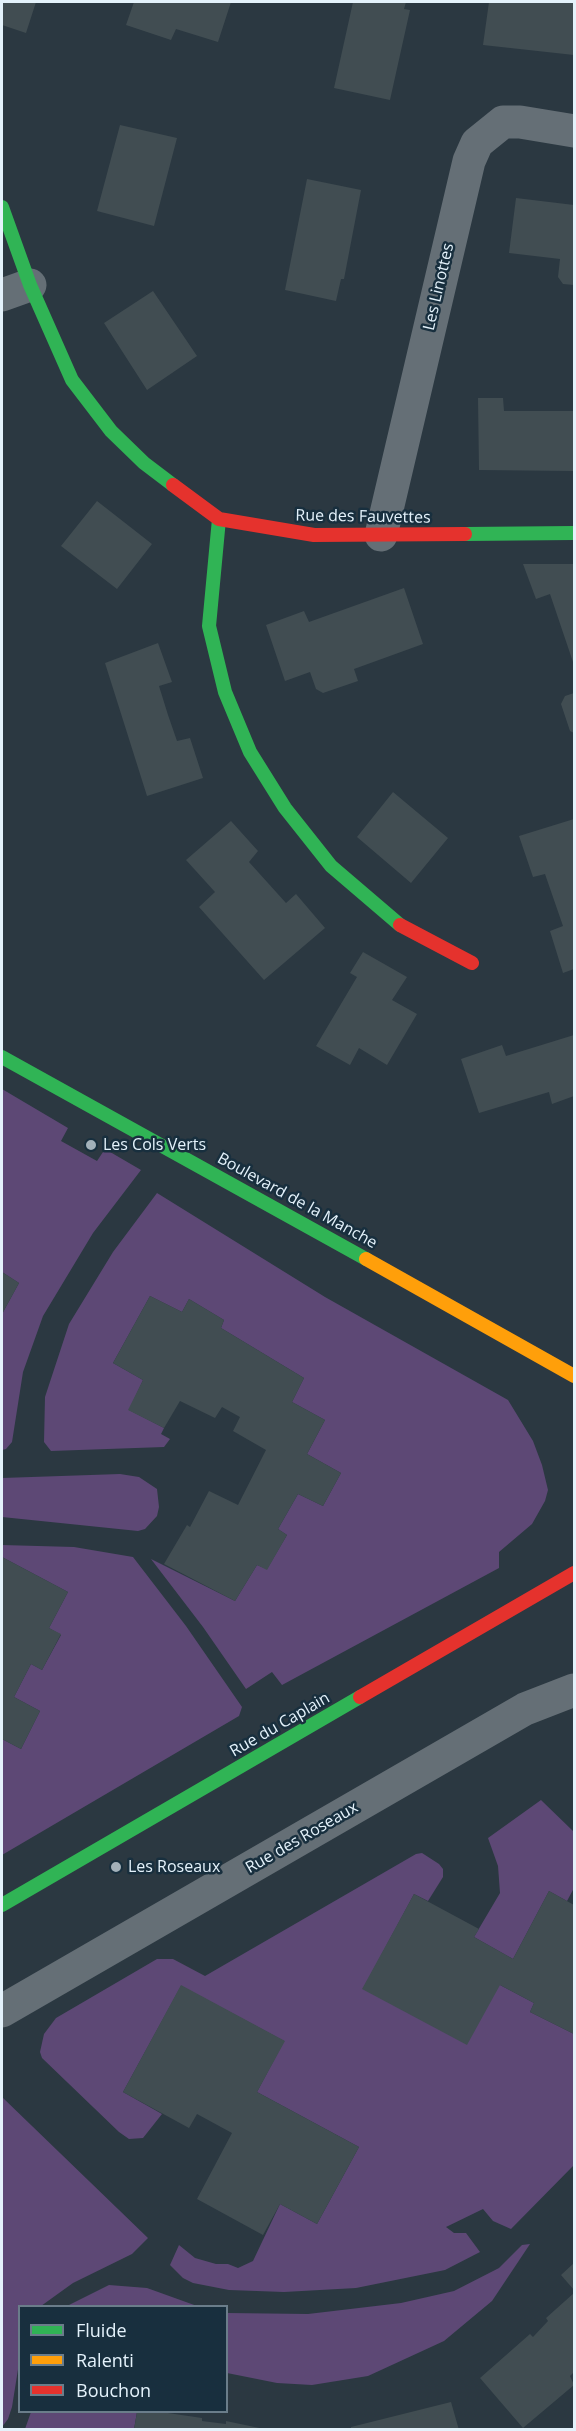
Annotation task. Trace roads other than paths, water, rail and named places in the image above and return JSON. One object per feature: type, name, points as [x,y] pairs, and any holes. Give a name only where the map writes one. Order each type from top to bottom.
[{"type":"street","name":"Les Linottes","points":[[381,535],[469,161],[477,142],[503,122],[520,122],[574,131]]},
{"type":"street","name":"Rue des Fauvettes","points":[[2,207],[16,290],[72,380],[111,431],[144,463],[219,519],[315,535],[574,533]]},
{"type":"street","points":[[219,519],[209,626],[225,692],[250,752],[285,808],[331,866],[398,924],[472,963]]},
{"type":"street","name":"Boulevard de la Manche","points":[[2,1057],[174,1150],[574,1376]]},
{"type":"street","name":"Rue du Caplain","points":[[2,1905],[574,1573]]},
{"type":"street","name":"Rue des Roseaux","points":[[2,2011],[525,1709],[574,1690]]},
{"type":"place","name":"Les Cols Verts","points":[[91,1145]]},
{"type":"place","name":"Les Roseaux","points":[[116,1867]]}]
